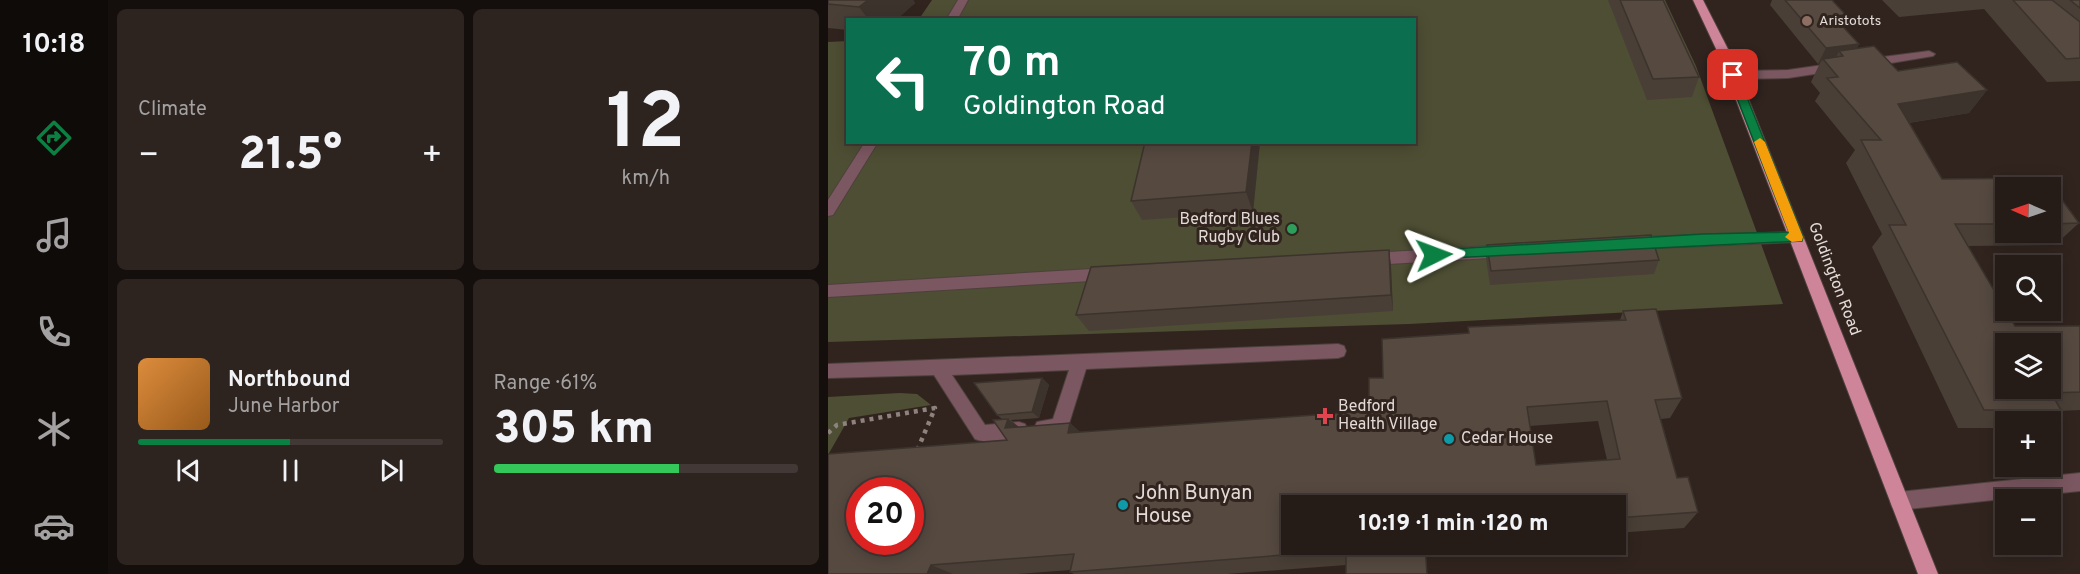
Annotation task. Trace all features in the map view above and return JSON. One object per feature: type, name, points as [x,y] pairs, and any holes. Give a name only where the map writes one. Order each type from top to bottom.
[{"type":"main road","name":"Goldington Road","points":[[1698,0],[1733,75],[1928,574]]},
{"type":"street","points":[[952,18],[963,0]]},
{"type":"street","points":[[1733,75],[1788,74],[1929,54]]},
{"type":"street","points":[[828,211],[871,144]]},
{"type":"street","points":[[1621,244],[1797,237]]},
{"type":"street","points":[[1360,259],[1526,250]]},
{"type":"street","points":[[828,291],[1124,273]]},
{"type":"street","points":[[828,370],[939,368],[1338,351]]},
{"type":"street","points":[[939,368],[981,433],[1059,427],[1080,362]]},
{"type":"street","points":[[1899,501],[2080,482]]},
{"type":"path","points":[[828,433],[837,424],[935,408],[916,452]]},
{"type":"green space","name":"Bedford Blues Rugby Club","points":[[932,0],[1665,0],[1696,66],[1783,304],[1409,324],[828,342],[828,42],[846,41],[846,144],[1416,144],[1416,18],[920,18]]},
{"type":"green space","points":[[917,394],[931,405],[849,418],[828,455],[828,397]]},
{"type":"building","points":[[828,0],[868,0],[859,7],[828,4]]},
{"type":"building","points":[[1620,0],[1663,0],[1699,77],[1653,79]]},
{"type":"building","points":[[1785,0],[1832,0],[1846,15],[1833,16],[1859,44],[1826,48]]},
{"type":"building","points":[[2013,0],[2052,0],[2080,22],[2080,58],[2066,59]]},
{"type":"building","points":[[2070,0],[2080,0],[2080,8]]},
{"type":"building","points":[[1874,46],[1898,71],[1957,62],[1987,90],[1898,104],[1942,179],[1995,178],[1995,224],[1955,224],[1995,292],[1995,321],[2012,321],[2015,326],[2080,326],[2080,392],[2061,393],[2061,333],[1995,333],[1995,399],[2055,399],[2061,410],[1984,410],[1889,225],[1906,225],[1861,140],[1881,140],[1827,78],[1838,77],[1823,59],[1843,56],[1839,51]]},
{"type":"building","points":[[1145,144],[1252,144],[1246,192],[1131,201]]},
{"type":"building","points":[[2061,198],[2079,223],[2061,224]]},
{"type":"building","points":[[1651,235],[1659,260],[1491,271],[1487,245]]},
{"type":"building","points":[[1389,250],[1391,295],[1076,315],[1091,267]]},
{"type":"building","points":[[1656,309],[1682,398],[1655,400],[1677,478],[1688,477],[1698,512],[1626,517],[1626,495],[1281,495],[1281,555],[1283,555],[1070,572],[1074,554],[931,565],[927,574],[828,574],[828,454],[1007,440],[993,420],[1008,419],[1005,428],[1070,423],[1068,433],[1369,411],[1369,378],[1383,378],[1382,339],[1469,333],[1468,327],[1626,320],[1623,311]],"holes":[[[1607,401],[1620,459],[1536,465],[1527,407]]]},
{"type":"building","points":[[1042,378],[1032,412],[997,415],[974,383]]},
{"type":"building","points":[[1346,555],[1426,555],[1427,574],[1346,574]]},
{"type":"slow traffic","points":[[1760,142],[1797,237],[1792,237]]},
{"type":"place","name":"Aristotots","points":[[1807,21]]},
{"type":"place","name":"Bedford Blues Rugby Club","points":[[1292,229]]},
{"type":"place","name":"Bedford Health Village","points":[[1325,416]]},
{"type":"place","name":"Cedar House","points":[[1449,439]]},
{"type":"place","name":"John Bunyan House","points":[[1123,505]]},
{"type":"route","points":[[1434,255],[1703,239],[1797,237],[1733,75]]}]
